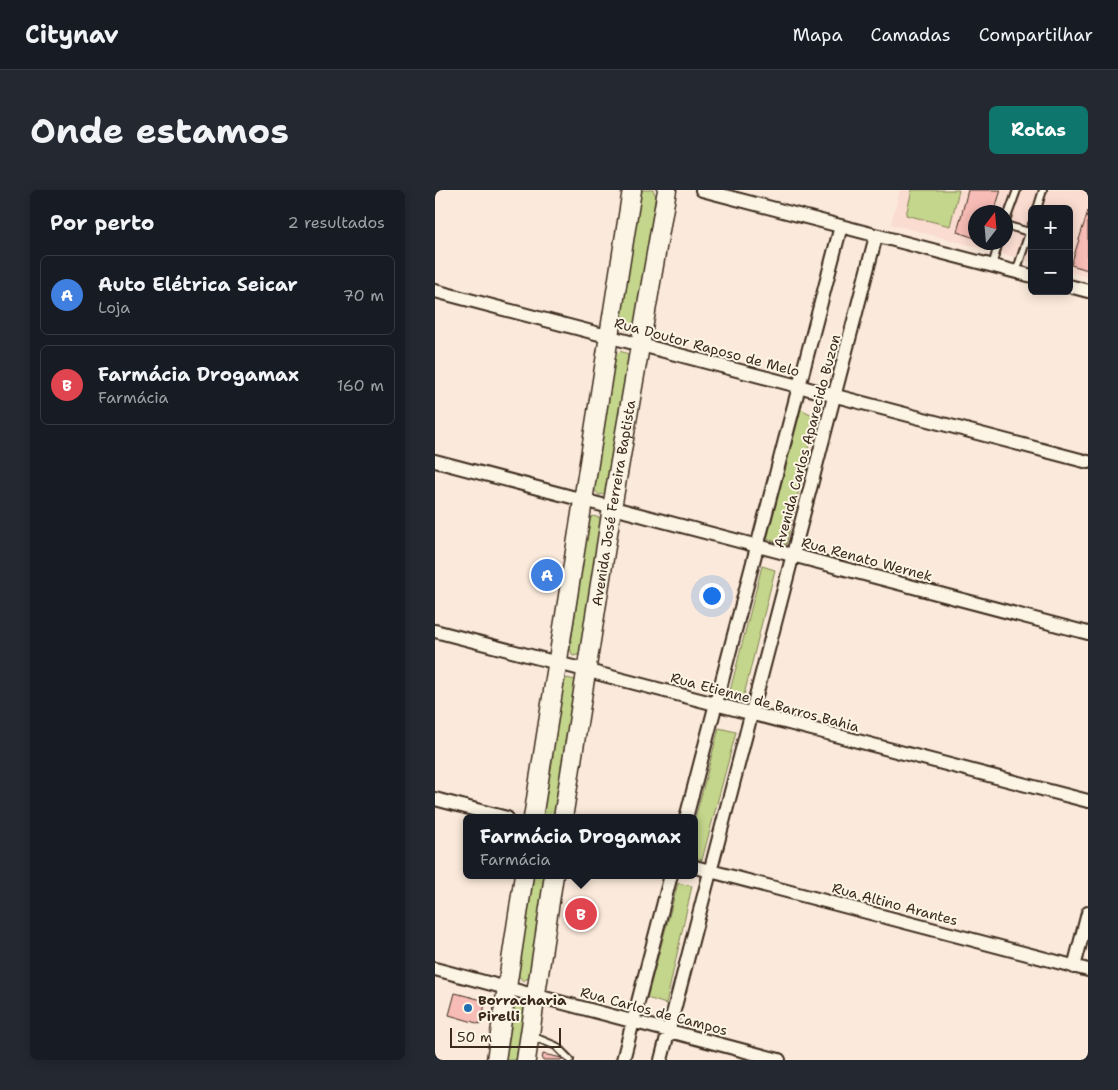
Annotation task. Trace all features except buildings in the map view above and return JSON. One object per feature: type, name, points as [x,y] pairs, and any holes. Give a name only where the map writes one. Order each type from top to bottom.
[{"type":"main road","points":[[534,814],[556,662],[633,190]]},
{"type":"main road","name":"Avenida José Ferreira Baptista","points":[[564,814],[588,671],[612,508],[667,190]]},
{"type":"main road","points":[[496,1060],[523,879]]},
{"type":"main road","points":[[526,1060],[534,995],[553,879]]},
{"type":"street","points":[[702,190],[1028,275]]},
{"type":"street","name":"Avenida Carlos Aparecido Buzon","points":[[687,814],[841,226]]},
{"type":"street","name":"Avenida Carlos Aparecido Buzon","points":[[661,1060],[876,236]]},
{"type":"street","points":[[1073,287],[1088,291]]},
{"type":"street","name":"Rua Doutor Raposo de Melo","points":[[435,291],[1088,462]]},
{"type":"street","name":"Rua Renato Wernek","points":[[435,461],[1088,633]]},
{"type":"street","name":"Rua Etienne de Barros Bahia","points":[[435,630],[1088,802]]},
{"type":"street","points":[[435,799],[492,814]]},
{"type":"street","name":"Rua Altino Arantes","points":[[698,868],[1088,970]]},
{"type":"street","points":[[623,1060],[670,879]]},
{"type":"street","points":[[1074,966],[1088,913]]},
{"type":"street","name":"Rua Carlos de Campos","points":[[435,969],[779,1060]]},
{"type":"lane","points":[[1012,205],[1017,190]]},
{"type":"lane","points":[[1038,205],[1043,190]]},
{"type":"lane","points":[[1013,227],[1028,232]]},
{"type":"lane","points":[[1016,272],[1028,235]]},
{"type":"lane","points":[[991,266],[996,250]]},
{"type":"lane","points":[[529,1035],[556,1046],[570,1060]]},
{"type":"shaded area","points":[[900,190],[1088,190],[1088,277],[1073,273],[1073,205],[1028,205],[1028,261],[987,250],[1013,250],[1013,205],[968,205],[968,245],[891,224]]},
{"type":"green space","points":[[643,190],[653,190],[656,196],[635,326],[628,331],[620,324],[640,194]]},
{"type":"green space","points":[[912,190],[959,190],[950,226],[906,215]]},
{"type":"green space","points":[[620,351],[628,354],[629,359],[607,493],[599,495],[593,488],[615,356]]},
{"type":"green space","points":[[801,409],[816,417],[786,545],[767,539]]},
{"type":"green space","points":[[593,516],[600,518],[602,522],[582,654],[573,656],[570,649],[589,519]]},
{"type":"green space","points":[[762,566],[775,570],[743,699],[729,695]]},
{"type":"green space","points":[[567,678],[575,680],[576,685],[556,814],[542,814],[563,683]]},
{"type":"green space","points":[[719,728],[736,732],[702,860],[698,859],[698,814],[696,814]]},
{"type":"green space","points":[[532,879],[544,879],[530,977],[523,981],[518,975]]},
{"type":"green space","points":[[678,883],[692,886],[666,1004],[647,998]]},
{"type":"green space","points":[[516,1003],[523,1004],[525,1009],[516,1060],[503,1060],[513,1005]]},
{"type":"place","name":"Auto Elétrica Seicar","points":[[547,575]]},
{"type":"place","name":"Farmácia Drogamax","points":[[581,914]]},
{"type":"place","name":"Borracharia Pirelli","points":[[468,1008]]}]
